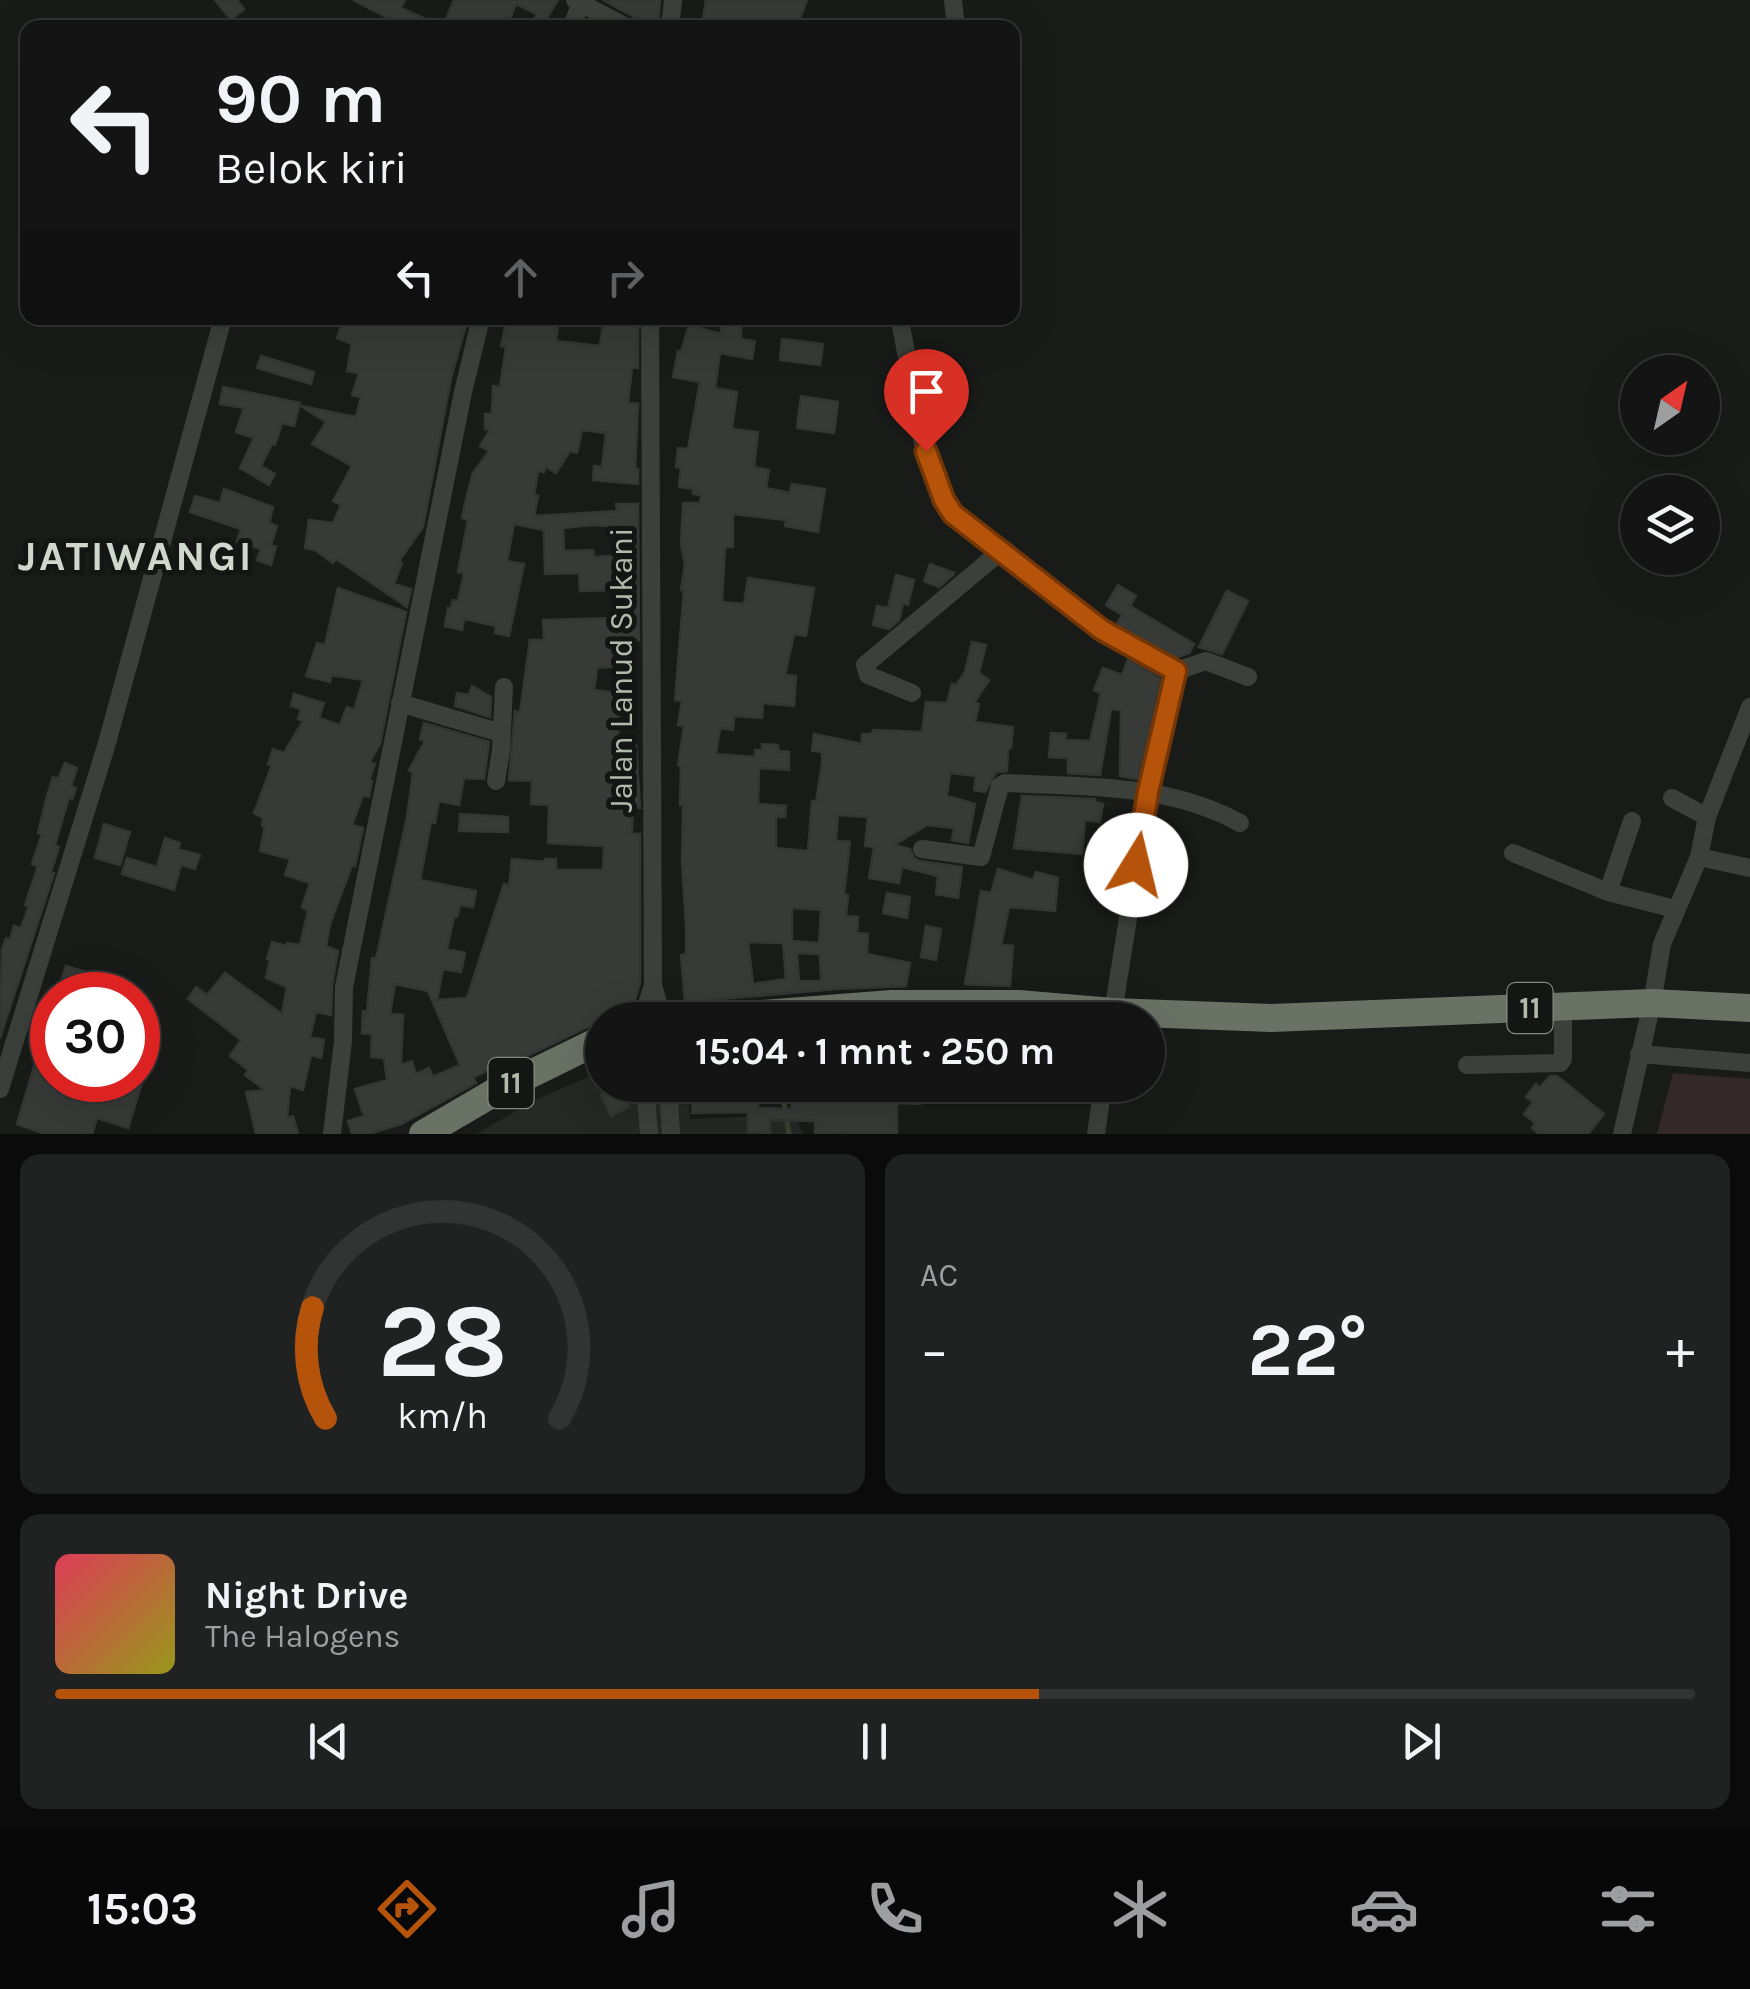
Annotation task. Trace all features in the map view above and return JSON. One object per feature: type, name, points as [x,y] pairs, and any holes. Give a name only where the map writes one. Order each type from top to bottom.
[{"type":"highway","name":"11","points":[[1165,1017],[1310,1017],[1652,1003],[1750,1008]]},
{"type":"highway","name":"11","points":[[423,1134],[500,1088],[585,1047]]},
{"type":"street","points":[[578,1],[613,20]]},
{"type":"street","points":[[0,1089],[106,743],[221,325]]},
{"type":"street","points":[[332,1134],[343,1041],[344,987],[479,325]]},
{"type":"street","name":"Jalan Lanud Sukani","points":[[648,1002],[653,985],[650,325]]},
{"type":"street","points":[[900,325],[912,402],[944,500],[953,514],[1102,630],[1176,671],[1206,661],[1248,677]]},
{"type":"street","points":[[912,693],[868,675],[864,665],[1001,551]]},
{"type":"street","points":[[1114,1002],[1148,792],[1176,671]]},
{"type":"street","points":[[496,782],[504,687]]},
{"type":"street","points":[[400,703],[502,732]]},
{"type":"street","points":[[1622,1134],[1662,944],[1698,857],[1707,817],[1750,707]]},
{"type":"street","points":[[922,849],[982,856],[1000,786],[1005,782],[1109,786],[1148,792],[1212,808],[1240,822]]},
{"type":"street","points":[[1672,798],[1707,817]]},
{"type":"street","points":[[1608,892],[1632,821]]},
{"type":"street","points":[[1513,853],[1608,892],[1674,909]]},
{"type":"street","points":[[1698,857],[1750,868]]},
{"type":"street","points":[[653,985],[658,1002]]},
{"type":"street","points":[[1467,1065],[1560,1064],[1563,1008]]},
{"type":"street","points":[[1640,1054],[1750,1063]]},
{"type":"street","points":[[646,1102],[649,1134]]},
{"type":"street","points":[[669,1102],[670,1134]]},
{"type":"street","points":[[1096,1134],[1100,1102]]},
{"type":"shaded area","points":[[1673,1073],[1750,1079],[1750,1134],[1657,1134]]},
{"type":"shaded area","points":[[585,1078],[585,1102],[688,1102],[690,1119],[795,1115],[803,1134],[476,1134],[535,1100]]},
{"type":"building","points":[[215,0],[237,0],[244,9],[231,20]]},
{"type":"building","points":[[353,0],[405,0],[401,8],[428,20],[392,20]]},
{"type":"building","points":[[454,0],[558,0],[547,18],[551,20],[534,20],[537,14],[516,4],[509,20],[446,20]]},
{"type":"building","points":[[603,0],[660,0],[658,20],[634,17]]},
{"type":"building","points":[[706,0],[807,0],[799,20],[703,20]]},
{"type":"building","points":[[342,325],[466,325],[451,378],[423,527],[399,561],[402,563],[394,584],[411,589],[407,607],[336,559],[333,563],[305,548],[309,520],[333,523],[341,505],[333,501],[352,466],[312,444],[326,422],[301,406],[356,417],[361,397],[352,395],[359,373],[347,371],[352,344],[337,338]]},
{"type":"building","points":[[506,325],[558,325],[556,341],[600,346],[603,325],[638,325],[638,368],[632,367],[628,403],[638,404],[638,484],[593,480],[594,466],[602,467],[606,433],[582,430],[577,453],[570,451],[556,473],[545,466],[544,472],[538,471],[534,516],[617,511],[616,504],[638,504],[639,640],[620,641],[621,666],[597,668],[594,690],[634,695],[633,713],[619,712],[618,744],[636,744],[640,808],[633,807],[632,834],[640,834],[640,983],[634,1002],[585,1002],[585,1028],[504,1067],[502,1064],[473,1077],[476,1083],[401,1124],[368,1134],[352,1134],[348,1121],[364,1116],[355,1089],[387,1080],[384,1058],[371,1057],[372,1034],[362,1033],[363,1011],[367,1012],[372,958],[376,959],[407,817],[413,773],[409,770],[425,741],[420,739],[424,723],[489,742],[484,779],[464,778],[459,805],[439,801],[435,823],[431,822],[420,880],[476,891],[473,907],[460,905],[454,917],[447,949],[465,953],[461,972],[443,969],[437,1000],[467,998],[504,884],[509,886],[512,859],[556,859],[556,870],[603,870],[604,846],[548,843],[549,805],[531,804],[532,781],[509,780],[515,711],[520,713],[530,640],[544,640],[543,620],[617,618],[616,590],[580,591],[579,573],[545,574],[544,530],[514,524],[507,561],[524,564],[509,636],[495,633],[496,626],[464,619],[462,630],[445,626],[448,608],[451,609],[453,600],[458,601],[464,573],[458,572],[468,520],[462,518],[465,503],[473,473],[489,451],[480,446],[490,430],[485,429],[485,414],[492,414],[493,386],[500,387]],"holes":[[[619,527],[619,555],[594,557],[593,550],[564,551],[563,528]],[[395,984],[428,991],[460,1065],[433,1077],[429,1068],[416,1074],[412,1061],[401,1065],[403,1015],[390,1014]]]},
{"type":"building","points":[[689,325],[721,334],[721,325],[741,325],[741,339],[755,341],[752,359],[720,353],[715,388],[737,392],[732,429],[758,432],[754,467],[769,470],[766,488],[790,493],[792,484],[825,489],[818,532],[785,526],[786,520],[733,514],[733,547],[725,547],[722,602],[744,604],[748,578],[814,588],[806,636],[794,634],[785,675],[796,676],[794,706],[763,703],[762,718],[734,716],[733,730],[720,728],[716,754],[755,757],[755,750],[762,750],[762,744],[778,745],[778,751],[789,752],[789,770],[759,768],[758,804],[786,806],[785,817],[776,817],[776,848],[808,851],[812,801],[816,802],[822,764],[822,752],[812,751],[814,734],[862,744],[862,734],[872,734],[873,730],[922,732],[926,702],[947,703],[952,684],[956,685],[965,672],[972,642],[986,645],[979,673],[989,680],[974,703],[979,704],[975,722],[1013,727],[1007,771],[996,772],[985,792],[974,790],[976,776],[950,773],[947,796],[975,804],[968,843],[952,840],[954,828],[927,825],[894,845],[910,849],[919,861],[962,867],[958,898],[936,894],[938,876],[902,867],[899,883],[869,878],[874,847],[865,846],[868,817],[838,815],[836,841],[850,842],[844,895],[848,895],[846,916],[858,917],[857,933],[868,934],[867,954],[910,963],[906,986],[685,1002],[681,955],[686,954],[683,805],[678,765],[684,726],[678,725],[682,701],[675,700],[684,590],[683,503],[700,503],[701,495],[679,487],[681,468],[676,467],[678,448],[688,449],[700,382],[673,377],[678,351],[681,352]],"holes":[[[792,908],[821,910],[819,943],[792,941]],[[748,942],[783,943],[786,979],[753,984]],[[797,953],[820,954],[821,981],[799,981]]]},
{"type":"building","points":[[782,339],[823,344],[820,365],[780,360]]},
{"type":"building","points":[[261,356],[314,372],[311,384],[257,368]]},
{"type":"building","points":[[223,387],[300,403],[294,426],[282,423],[275,445],[272,444],[261,466],[275,474],[269,485],[240,468],[254,438],[236,432],[244,408],[220,404]]},
{"type":"building","points":[[801,396],[838,402],[834,433],[797,428]]},
{"type":"building","points":[[224,489],[273,507],[269,523],[277,526],[271,545],[276,546],[271,565],[257,560],[261,549],[237,542],[241,529],[190,512],[195,496],[220,503]]},
{"type":"building","points":[[930,564],[954,573],[939,587],[924,581]]},
{"type":"building","points":[[896,575],[914,580],[908,605],[903,603],[899,620],[889,629],[873,625],[877,606],[888,608]]},
{"type":"building","points":[[1118,585],[1136,596],[1130,606],[1194,644],[1189,653],[1176,658],[1117,624],[1122,615],[1106,605]]},
{"type":"building","points":[[338,588],[406,612],[380,744],[370,762],[375,764],[369,780],[369,797],[363,795],[352,825],[363,828],[355,866],[352,865],[330,924],[326,946],[338,951],[331,1015],[316,1012],[310,1037],[324,1040],[321,1058],[311,1055],[303,1090],[290,1086],[287,1118],[293,1116],[298,1134],[256,1134],[246,1092],[265,1090],[245,1075],[248,1070],[230,1056],[241,1040],[188,999],[196,987],[207,995],[225,973],[282,1014],[287,987],[266,978],[270,960],[267,959],[272,942],[300,945],[308,911],[302,907],[310,883],[285,875],[290,859],[260,851],[265,826],[263,818],[254,813],[272,765],[268,764],[273,749],[284,753],[303,721],[298,719],[301,709],[291,706],[294,694],[324,703],[319,718],[340,725],[347,707],[354,710],[363,680],[331,675],[330,682],[306,676],[317,643],[325,645]]},
{"type":"building","points":[[1227,591],[1248,601],[1222,654],[1199,647]]},
{"type":"building","points":[[1128,659],[1161,679],[1138,779],[1120,776],[1121,710],[1111,709],[1100,775],[1068,773],[1068,758],[1049,757],[1051,733],[1066,734],[1065,740],[1090,741],[1101,693],[1094,690],[1103,668],[1122,675]]},
{"type":"building","points":[[472,686],[491,697],[490,717],[455,706],[457,693],[469,695]]},
{"type":"building","points":[[65,763],[77,768],[71,786],[76,788],[72,799],[69,797],[55,845],[59,847],[51,872],[54,873],[0,1038],[2,949],[14,926],[21,928],[29,906],[25,905],[38,866],[32,864],[42,834],[38,833],[47,796],[53,777],[58,779]]},
{"type":"building","points":[[1022,796],[1095,799],[1103,804],[1100,822],[1085,820],[1082,854],[1014,848]]},
{"type":"building","points":[[460,814],[508,817],[508,832],[459,831]]},
{"type":"building","points":[[104,824],[130,832],[120,865],[95,858]]},
{"type":"building","points":[[165,838],[180,843],[178,849],[200,855],[195,869],[181,865],[174,890],[122,874],[127,858],[157,867]]},
{"type":"building","points":[[998,869],[1033,880],[1036,872],[1058,878],[1055,911],[1009,907],[1001,945],[1013,946],[1010,986],[965,984],[981,891],[991,893]]},
{"type":"building","points":[[887,893],[910,897],[907,918],[883,913]]},
{"type":"building","points":[[926,926],[941,929],[936,960],[921,957]]},
{"type":"building","points":[[66,966],[86,972],[64,972]]},
{"type":"building","points":[[1550,1076],[1557,1076],[1604,1114],[1588,1134],[1539,1134],[1532,1128],[1535,1123],[1524,1114],[1533,1102],[1526,1097],[1536,1084],[1540,1087]]},
{"type":"building","points":[[30,1080],[30,1102],[136,1102],[128,1128],[97,1118],[92,1134],[45,1134],[17,1124]]},
{"type":"building","points":[[604,1102],[627,1102],[629,1107],[611,1116]]},
{"type":"building","points":[[692,1102],[758,1102],[758,1108],[792,1109],[792,1102],[920,1102],[897,1103],[897,1134],[815,1133],[815,1121],[770,1120],[770,1133],[748,1132],[748,1112],[692,1113]]},
{"type":"waterway","points":[[784,1102],[789,1134]]},
{"type":"district","name":"JATIWANGI","points":[[136,556]]},
{"type":"route","points":[[926,451],[953,514],[1102,630],[1176,671],[1136,865]]}]
